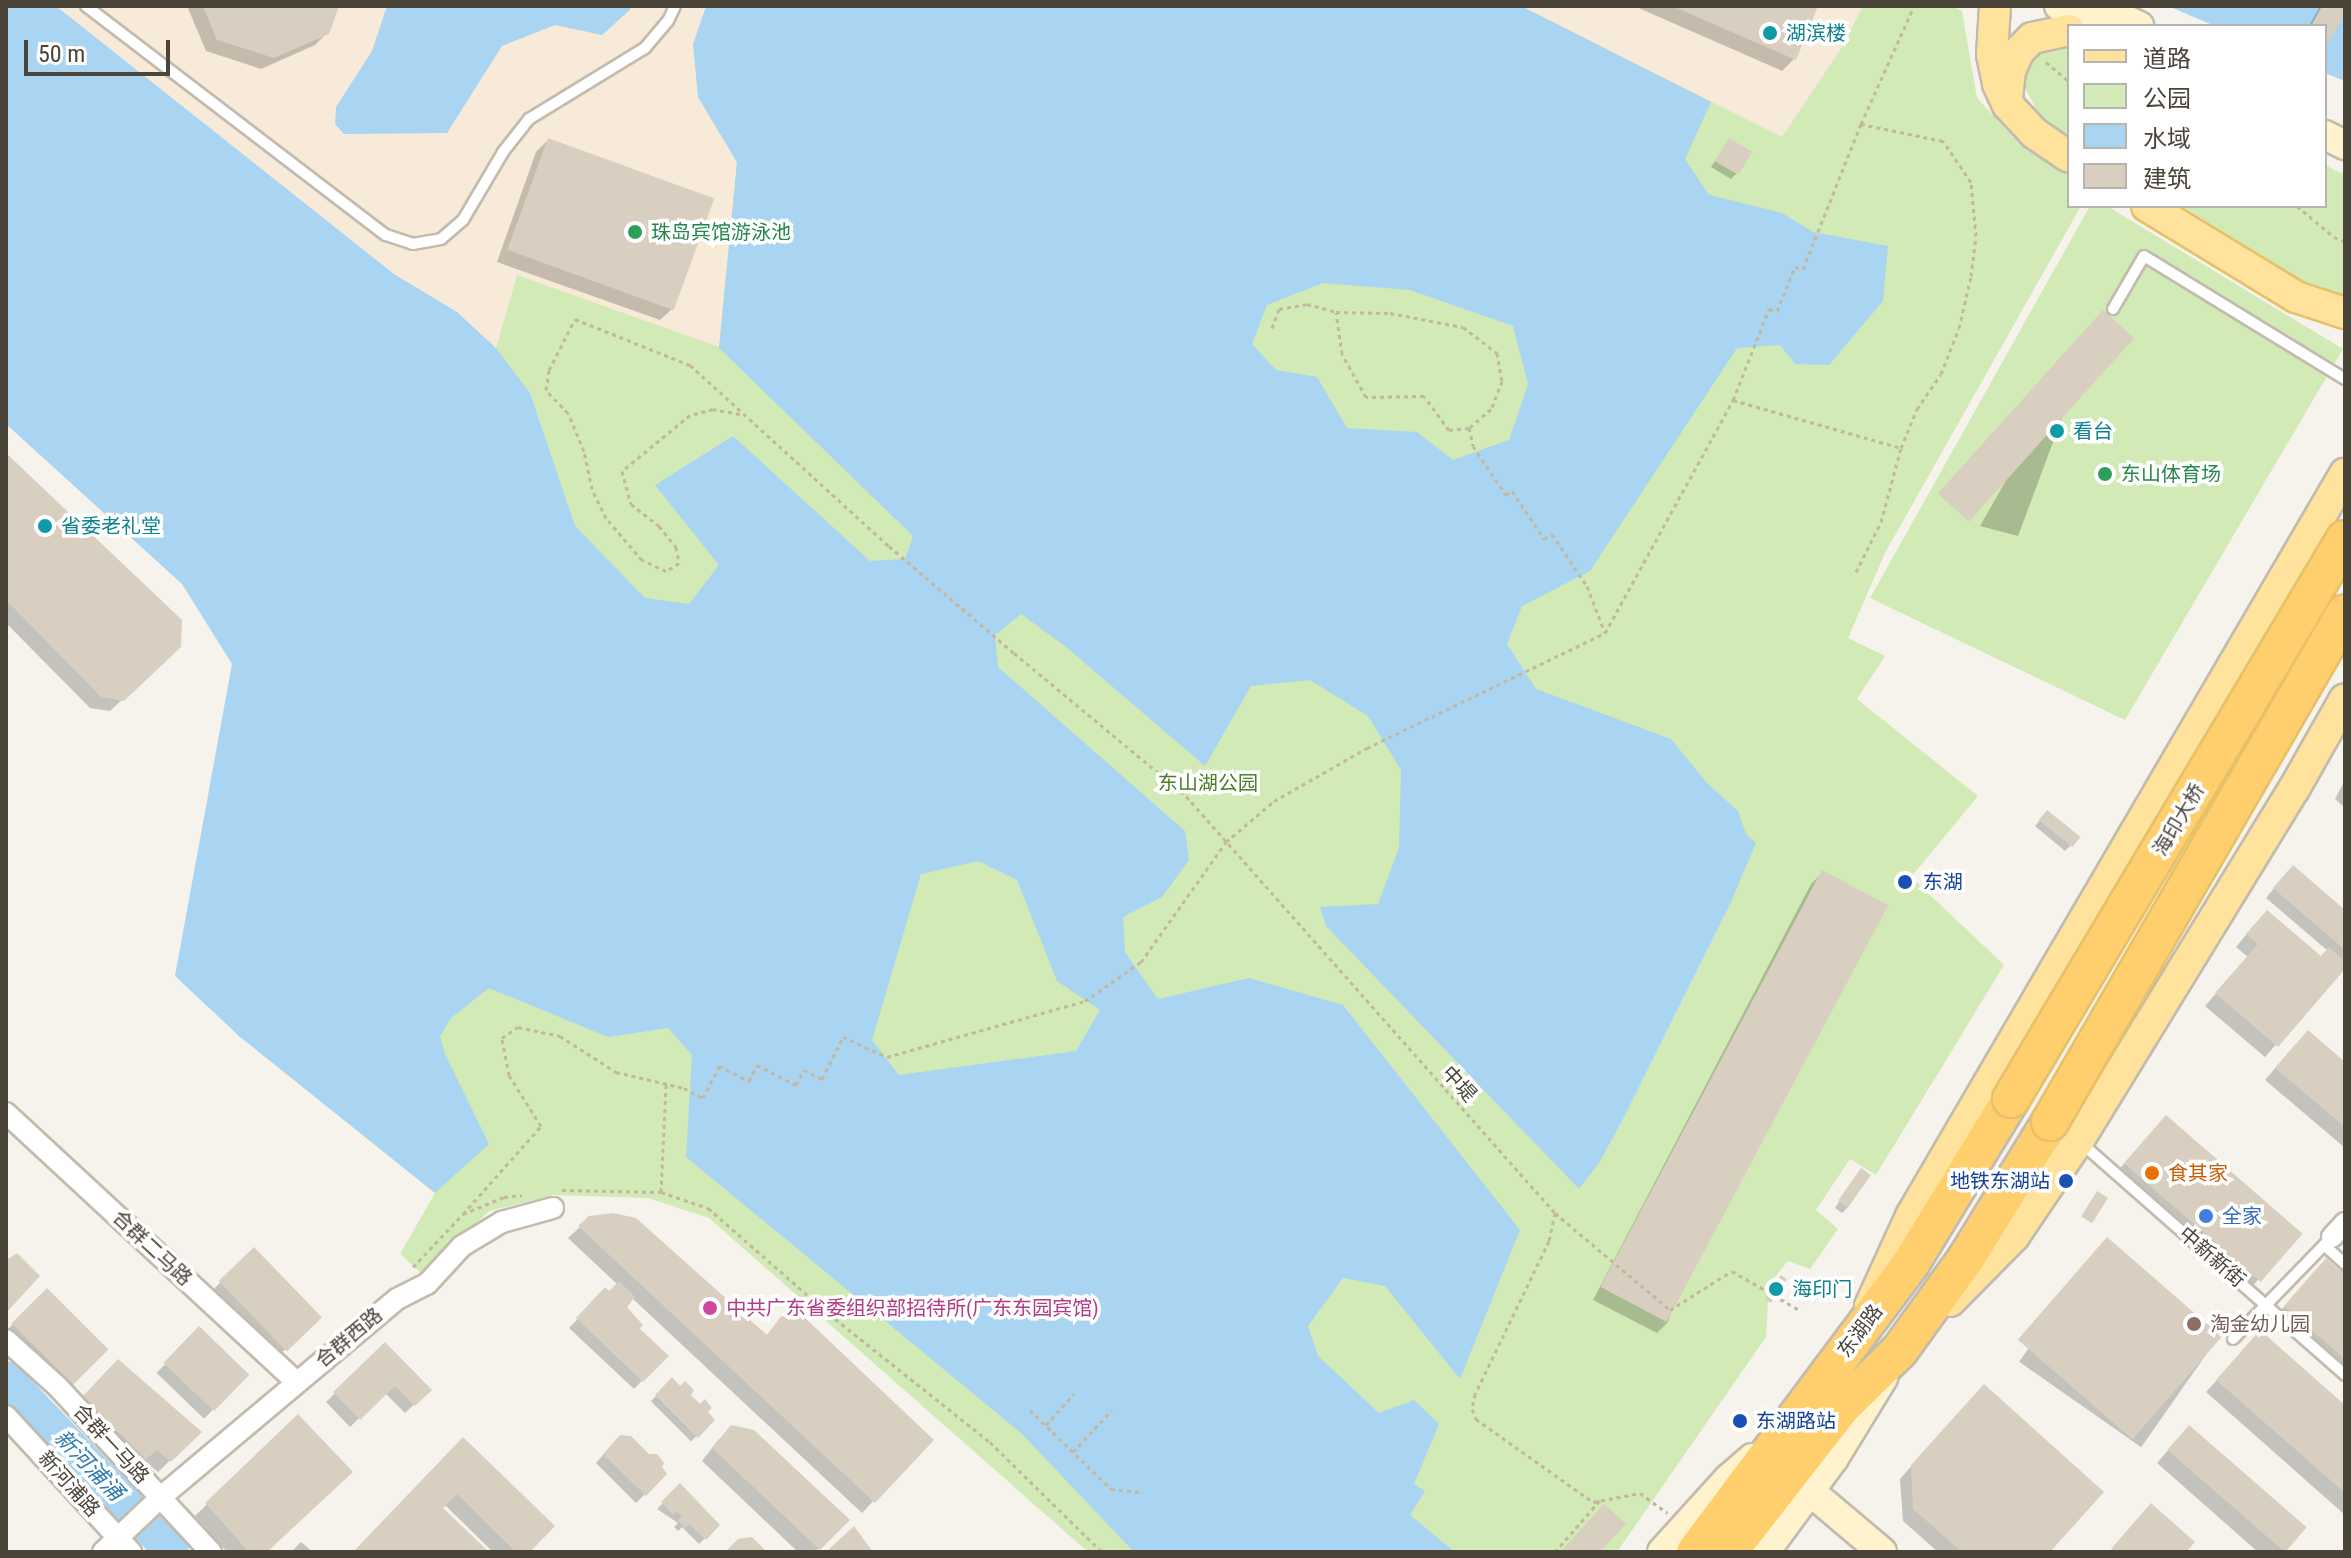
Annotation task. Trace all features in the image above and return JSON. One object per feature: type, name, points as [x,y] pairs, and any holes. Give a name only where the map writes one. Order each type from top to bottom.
[{"type":"highway","name":"海印大桥","points":[[2011,1099],[2345,539]]},
{"type":"highway","name":"海印大桥","points":[[2064,1132],[2345,613]]},
{"type":"highway","name":"东湖路","points":[[1695,1552],[1911,1263],[2011,1099]]},
{"type":"highway","name":"东湖路","points":[[1729,1552],[1841,1408],[1900,1350],[2064,1132]]},
{"type":"main road","points":[[1995,6],[1992,55],[1998,84],[2008,105],[2034,133],[2067,156]]},
{"type":"main road","points":[[2059,6],[2096,24]]},
{"type":"main road","points":[[2098,6],[2135,24]]},
{"type":"main road","points":[[2008,105],[2010,71],[2019,51],[2032,38],[2067,30]]},
{"type":"main road","points":[[2327,118],[2345,127]]},
{"type":"main road","points":[[2327,136],[2345,145]]},
{"type":"main road","points":[[2150,208],[2296,297],[2345,313]]},
{"type":"main road","points":[[1861,1329],[1884,1267],[1911,1216],[2345,474]]},
{"type":"main road","points":[[2064,1132],[2294,789],[2345,699]]},
{"type":"main road","points":[[1765,1552],[1811,1492],[1900,1350]]},
{"type":"main road","points":[[1662,1552],[1728,1479],[1784,1433]]},
{"type":"main road","points":[[1811,1492],[1882,1552]]},
{"type":"street","name":"合群二马路","points":[[6,1113],[297,1382]]},
{"type":"street","name":"合群西路","points":[[120,1542],[155,1503],[397,1299],[427,1284],[462,1246],[502,1222],[554,1200]]},
{"type":"street","name":"合群一马路","points":[[6,1340],[58,1387],[155,1503],[211,1552]]},
{"type":"street","name":"新河浦路","points":[[6,1416],[120,1542]]},
{"type":"lane","points":[[86,6],[386,235],[413,244],[441,239],[463,220],[503,152],[529,119],[645,48],[668,21],[675,6]]},
{"type":"lane","points":[[2113,309],[2144,256],[2345,379]]},
{"type":"lane","name":"中新新街","points":[[2064,1132],[2345,1375]]},
{"type":"lane","points":[[2233,1339],[2334,1235],[2345,1264]]},
{"type":"path","points":[[413,1267],[541,1126],[509,1075],[502,1038],[518,1027],[560,1036],[616,1072],[684,1088],[703,1098],[719,1066],[749,1081],[757,1065],[796,1085],[804,1070],[822,1079],[843,1037],[887,1057],[1085,1001],[1141,962],[1226,842],[1274,801],[1367,748],[1605,633],[1733,400],[1769,309],[1777,311],[1795,267],[1803,269],[1861,124],[1914,6]]},
{"type":"path","points":[[1856,572],[1881,522],[1901,448],[1917,409],[1941,374],[1959,328],[1976,236],[1971,182],[1943,141],[1861,124]]},
{"type":"path","points":[[2299,208],[2334,237],[2345,242]]},
{"type":"path","points":[[1272,328],[1279,309],[1307,304],[1336,312],[1390,313],[1463,327],[1497,353],[1502,381],[1491,409],[1469,428],[1449,430],[1424,396],[1366,397],[1342,354],[1336,312]]},
{"type":"path","name":"中堤","points":[[740,414],[713,409],[690,415],[622,471],[631,504],[659,526],[676,547],[679,563],[666,571],[642,560],[606,518],[592,489],[584,451],[568,413],[546,390],[549,370],[575,319],[690,365],[740,414],[889,546],[1186,796],[1555,1213],[1670,1310],[1732,1271],[1801,1311]]},
{"type":"path","points":[[1733,400],[1901,448]]},
{"type":"path","points":[[1469,428],[1473,446],[1506,495],[1512,491],[1544,539],[1552,534],[1587,586],[1605,633]]},
{"type":"path","points":[[661,1192],[666,1084]]},
{"type":"path","points":[[554,1200],[661,1192],[708,1208],[829,1314],[990,1442],[1102,1552]]},
{"type":"path","points":[[463,1214],[504,1197],[530,1194]]},
{"type":"path","points":[[1555,1213],[1549,1241],[1475,1394],[1472,1409],[1476,1419],[1593,1502],[1640,1493],[1674,1518]]},
{"type":"path","points":[[1046,1425],[1074,1394]]},
{"type":"path","points":[[1030,1410],[1111,1489],[1141,1492]]},
{"type":"path","points":[[1073,1452],[1112,1410]]},
{"type":"path","points":[[1555,1552],[1600,1500]]},
{"type":"shaded area","points":[[56,6],[706,6],[702,12],[698,97],[737,162],[719,348],[517,275],[496,348],[457,312],[394,274]]},
{"type":"shaded area","points":[[1521,6],[1863,6],[1840,50],[1782,137]]},
{"type":"green space","name":"东山湖公园","points":[[706,6],[1521,6],[1782,137],[1840,50],[1863,6],[1951,6],[1962,11],[1977,98],[2014,138],[2067,171],[2067,208],[2080,208],[1885,553],[1848,638],[1885,656],[1857,699],[1978,796],[1911,877],[2004,965],[1876,1175],[1850,1159],[1816,1210],[1838,1229],[1810,1269],[1788,1261],[1769,1284],[1766,1337],[1617,1552],[1088,1552],[709,1218],[648,1198],[553,1195],[489,1211],[423,1275],[400,1254],[435,1193],[239,1036],[496,348],[517,275],[719,347],[737,162],[698,97]]},
{"type":"green space","points":[[2067,43],[2067,134],[2041,118],[2024,86],[2030,55]]},
{"type":"green space","points":[[2327,166],[2345,175],[2345,298],[2324,295],[2185,208],[2327,208]]},
{"type":"green space","name":"东山体育场","points":[[2089,208],[2110,208],[2343,349],[2125,720],[1870,598]]},
{"type":"water","name":"东山湖公园","points":[[6,6],[56,6],[394,274],[457,312],[496,348],[530,393],[575,526],[645,598],[689,604],[719,565],[655,485],[733,436],[870,561],[905,559],[913,536],[719,348],[737,162],[698,97],[693,44],[706,6],[1521,6],[1711,102],[1685,159],[1709,195],[1782,213],[1813,232],[1888,246],[1883,301],[1829,365],[1795,364],[1780,345],[1737,348],[1590,571],[1522,606],[1507,644],[1536,689],[1671,739],[1707,783],[1738,811],[1746,834],[1756,843],[1731,902],[1623,1119],[1599,1163],[1579,1189],[1326,926],[1320,907],[1378,904],[1399,848],[1401,770],[1368,716],[1310,680],[1251,686],[1205,766],[1066,647],[1021,614],[995,635],[998,667],[1185,831],[1189,860],[1162,897],[1123,917],[1125,952],[1158,999],[1249,978],[1343,1005],[1520,1230],[1460,1379],[1385,1286],[1343,1278],[1308,1326],[1318,1356],[1379,1413],[1414,1400],[1439,1424],[1414,1484],[1425,1491],[1410,1515],[1455,1552],[1134,1552],[1021,1433],[686,1157],[692,1055],[668,1028],[608,1037],[489,988],[451,1018],[440,1036],[445,1054],[489,1144],[435,1193],[239,1036],[175,976],[232,664],[182,584],[6,424]],"holes":[[[1323,283],[1410,290],[1513,326],[1528,384],[1509,440],[1453,460],[1417,432],[1347,428],[1317,377],[1276,370],[1252,344],[1267,305]],[[978,861],[1017,880],[1057,981],[1100,1010],[1076,1051],[899,1075],[872,1040],[921,874]]]},
{"type":"water","points":[[387,6],[626,6],[631,9],[602,35],[555,25],[502,46],[447,133],[344,134],[335,124],[336,107],[372,51]]},
{"type":"water","points":[[2168,6],[2345,6],[2345,81],[2327,74],[2327,24],[2210,24]]},
{"type":"building","points":[[203,6],[339,6],[329,34],[274,58],[217,40]]},
{"type":"building","name":"湖滨楼","points":[[1672,6],[1818,6],[1796,60]]},
{"type":"building","points":[[2322,6],[2345,6],[2345,13],[2330,41],[2327,39],[2327,24],[2312,24]]},
{"type":"building","points":[[548,138],[714,199],[674,310],[507,250]]},
{"type":"building","points":[[1729,138],[1752,152],[1738,175],[1715,161]]},
{"type":"building","points":[[2103,310],[2134,338],[1969,522],[1938,494]]},
{"type":"building","name":"省委老礼堂","points":[[6,453],[182,620],[181,647],[124,701],[101,697],[6,600]]},
{"type":"building","points":[[2047,810],[2080,837],[2072,847],[2039,820]]},
{"type":"building","points":[[2293,865],[2345,910],[2345,950],[2273,888]]},
{"type":"building","points":[[1822,870],[1888,905],[1667,1322],[1600,1287]]},
{"type":"building","points":[[2267,910],[2321,956],[2329,947],[2345,961],[2345,969],[2278,1047],[2215,993],[2258,944],[2246,934]]},
{"type":"building","points":[[2308,1030],[2345,1062],[2345,1127],[2275,1068]]},
{"type":"building","points":[[2166,1115],[2303,1234],[2261,1282],[2124,1163]]},
{"type":"building","points":[[1861,1168],[1871,1175],[1848,1208],[1838,1201]]},
{"type":"building","points":[[2097,1191],[2108,1198],[2092,1223],[2081,1216]]},
{"type":"building","points":[[613,1213],[636,1218],[767,1335],[782,1315],[790,1312],[804,1317],[934,1440],[875,1503],[578,1226],[589,1216]]},
{"type":"building","points":[[2107,1237],[2222,1337],[2132,1439],[2018,1340]]},
{"type":"building","points":[[254,1247],[322,1317],[287,1352],[219,1281]]},
{"type":"building","points":[[17,1253],[40,1276],[6,1313],[6,1260]]},
{"type":"building","points":[[2326,1258],[2345,1275],[2345,1359],[2284,1306]]},
{"type":"building","name":"海印门","points":[[1781,1275],[1787,1279],[1771,1303],[1765,1299]]},
{"type":"building","points":[[619,1281],[635,1297],[627,1307],[643,1325],[640,1329],[669,1356],[643,1382],[576,1318],[605,1287],[609,1291]]},
{"type":"building","points":[[47,1288],[109,1350],[73,1385],[12,1323]]},
{"type":"building","points":[[199,1326],[249,1375],[214,1411],[164,1363]]},
{"type":"building","points":[[2260,1330],[2345,1405],[2345,1493],[2216,1380]]},
{"type":"building","points":[[385,1342],[432,1390],[415,1406],[395,1386],[360,1420],[333,1392]]},
{"type":"building","points":[[118,1359],[202,1432],[171,1462],[157,1450],[146,1459],[82,1397]]},
{"type":"building","points":[[672,1377],[680,1386],[685,1381],[694,1390],[691,1395],[700,1404],[705,1399],[712,1408],[708,1412],[715,1420],[698,1438],[655,1395]]},
{"type":"building","points":[[1984,1384],[2104,1492],[2050,1552],[1962,1552],[1913,1509],[1911,1465]]},
{"type":"building","points":[[298,1414],[353,1472],[267,1552],[249,1552],[205,1503]]},
{"type":"building","points":[[731,1425],[754,1430],[850,1520],[820,1550],[712,1448]]},
{"type":"building","points":[[2189,1425],[2307,1527],[2285,1552],[2167,1450]]},
{"type":"building","points":[[620,1435],[631,1436],[649,1454],[657,1454],[664,1463],[662,1467],[667,1474],[646,1496],[603,1454]]},
{"type":"building","points":[[463,1437],[555,1526],[530,1552],[516,1552],[457,1494],[443,1508],[489,1552],[353,1552]]},
{"type":"building","points":[[680,1483],[720,1525],[706,1540],[689,1524],[685,1528],[678,1520],[682,1516],[676,1511],[673,1515],[661,1502]]},
{"type":"building","points":[[2151,1503],[2195,1542],[2186,1552],[2114,1552],[2111,1549]]},
{"type":"building","points":[[1604,1504],[1626,1524],[1600,1552],[1560,1552]]},
{"type":"building","points":[[854,1526],[873,1552],[826,1552]]},
{"type":"building","points":[[752,1537],[767,1552],[725,1552],[738,1539]]},
{"type":"waterway","name":"新河浦涌","points":[[6,1378],[172,1552]]},
{"type":"place","name":"湖滨楼","points":[[1770,33]]},
{"type":"place","name":"珠岛宾馆游泳池","points":[[635,232]]},
{"type":"place","name":"看台","points":[[2057,431]]},
{"type":"place","name":"东山体育场","points":[[2105,474]]},
{"type":"place","name":"省委老礼堂","points":[[45,526]]},
{"type":"place","name":"东湖","points":[[1905,882]]},
{"type":"place","name":"食其家","points":[[2152,1173]]},
{"type":"place","name":"地铁东湖站","points":[[2066,1181]]},
{"type":"place","name":"全家","points":[[2206,1216]]},
{"type":"place","name":"海印门","points":[[1776,1289]]},
{"type":"place","name":"中共广东省委组织部招待所(广东东园宾馆)","points":[[710,1308]]},
{"type":"place","name":"淘金幼儿园","points":[[2194,1324]]},
{"type":"place","name":"东湖路站","points":[[1740,1421]]}]
